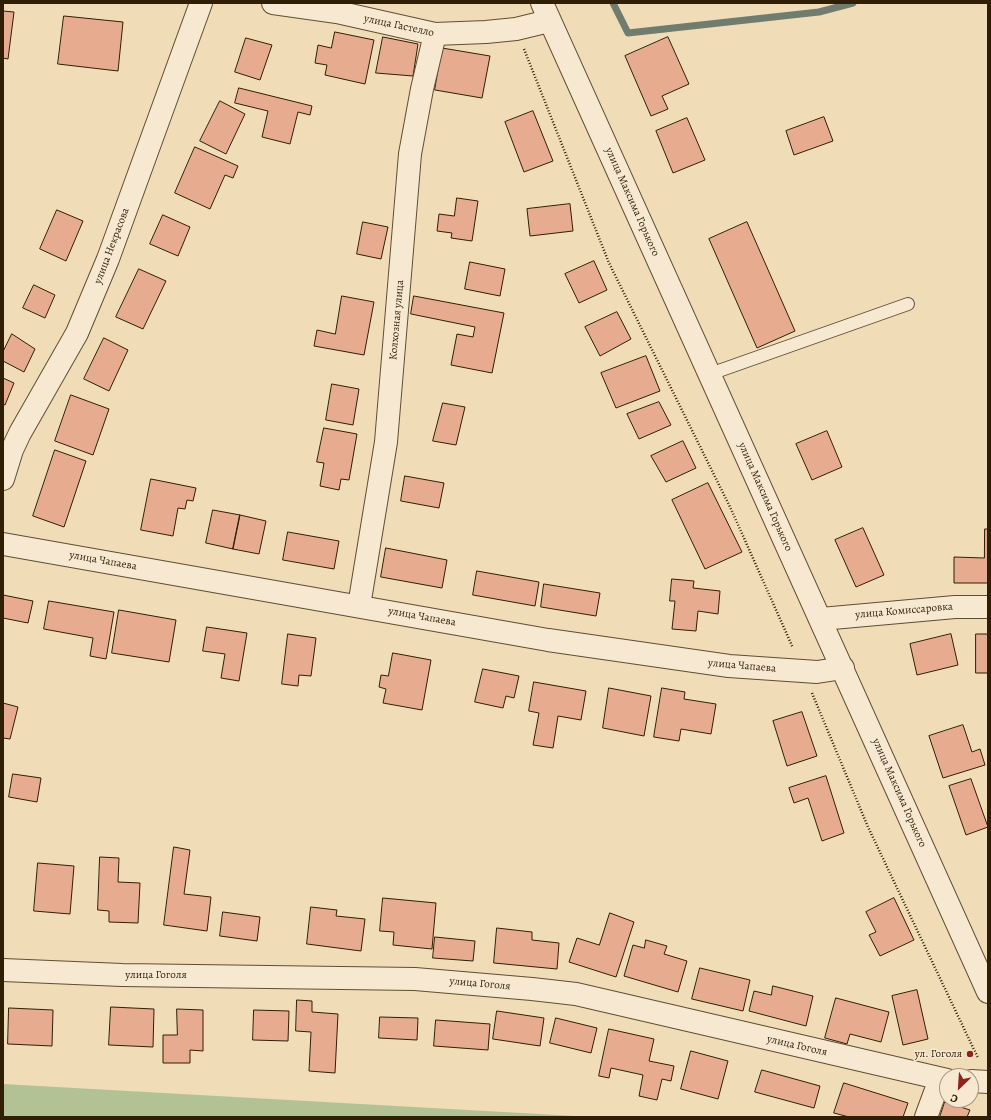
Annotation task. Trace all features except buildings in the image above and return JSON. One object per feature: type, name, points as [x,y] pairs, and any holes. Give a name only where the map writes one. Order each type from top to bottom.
[{"type":"street","name":"улица Некрасова","points":[[3,479],[12,450],[20,433],[77,333],[108,259],[201,3]]},
{"type":"street","name":"улица Гастелло","points":[[274,3],[337,12],[435,34],[516,29],[546,12]]},
{"type":"street","name":"улица Максима Горького","points":[[546,12],[988,992]]},
{"type":"street","name":"Колхозная улица","points":[[359,606],[386,442],[410,154],[422,89],[435,34]]},
{"type":"street","name":"улица Чапаева","points":[[3,544],[548,640],[729,666],[816,672],[843,668]]},
{"type":"street","name":"улица Комиссаровка","points":[[821,619],[955,607],[988,607]]},
{"type":"street","name":"улица Гоголя","points":[[3,970],[122,975],[415,979],[576,994],[939,1079]]},
{"type":"street","points":[[926,1117],[939,1090]]},
{"type":"lane","points":[[710,374],[908,304]]},
{"type":"path","points":[[516,29],[609,263],[732,509],[803,671],[868,827],[979,1061]]},
{"type":"green space","points":[[3,1084],[593,1117],[3,1117]]},
{"type":"waterway","points":[[613,3],[628,33],[819,12],[853,3]]},
{"type":"place","name":"ул. Гоголя","points":[[970,1054]]}]
